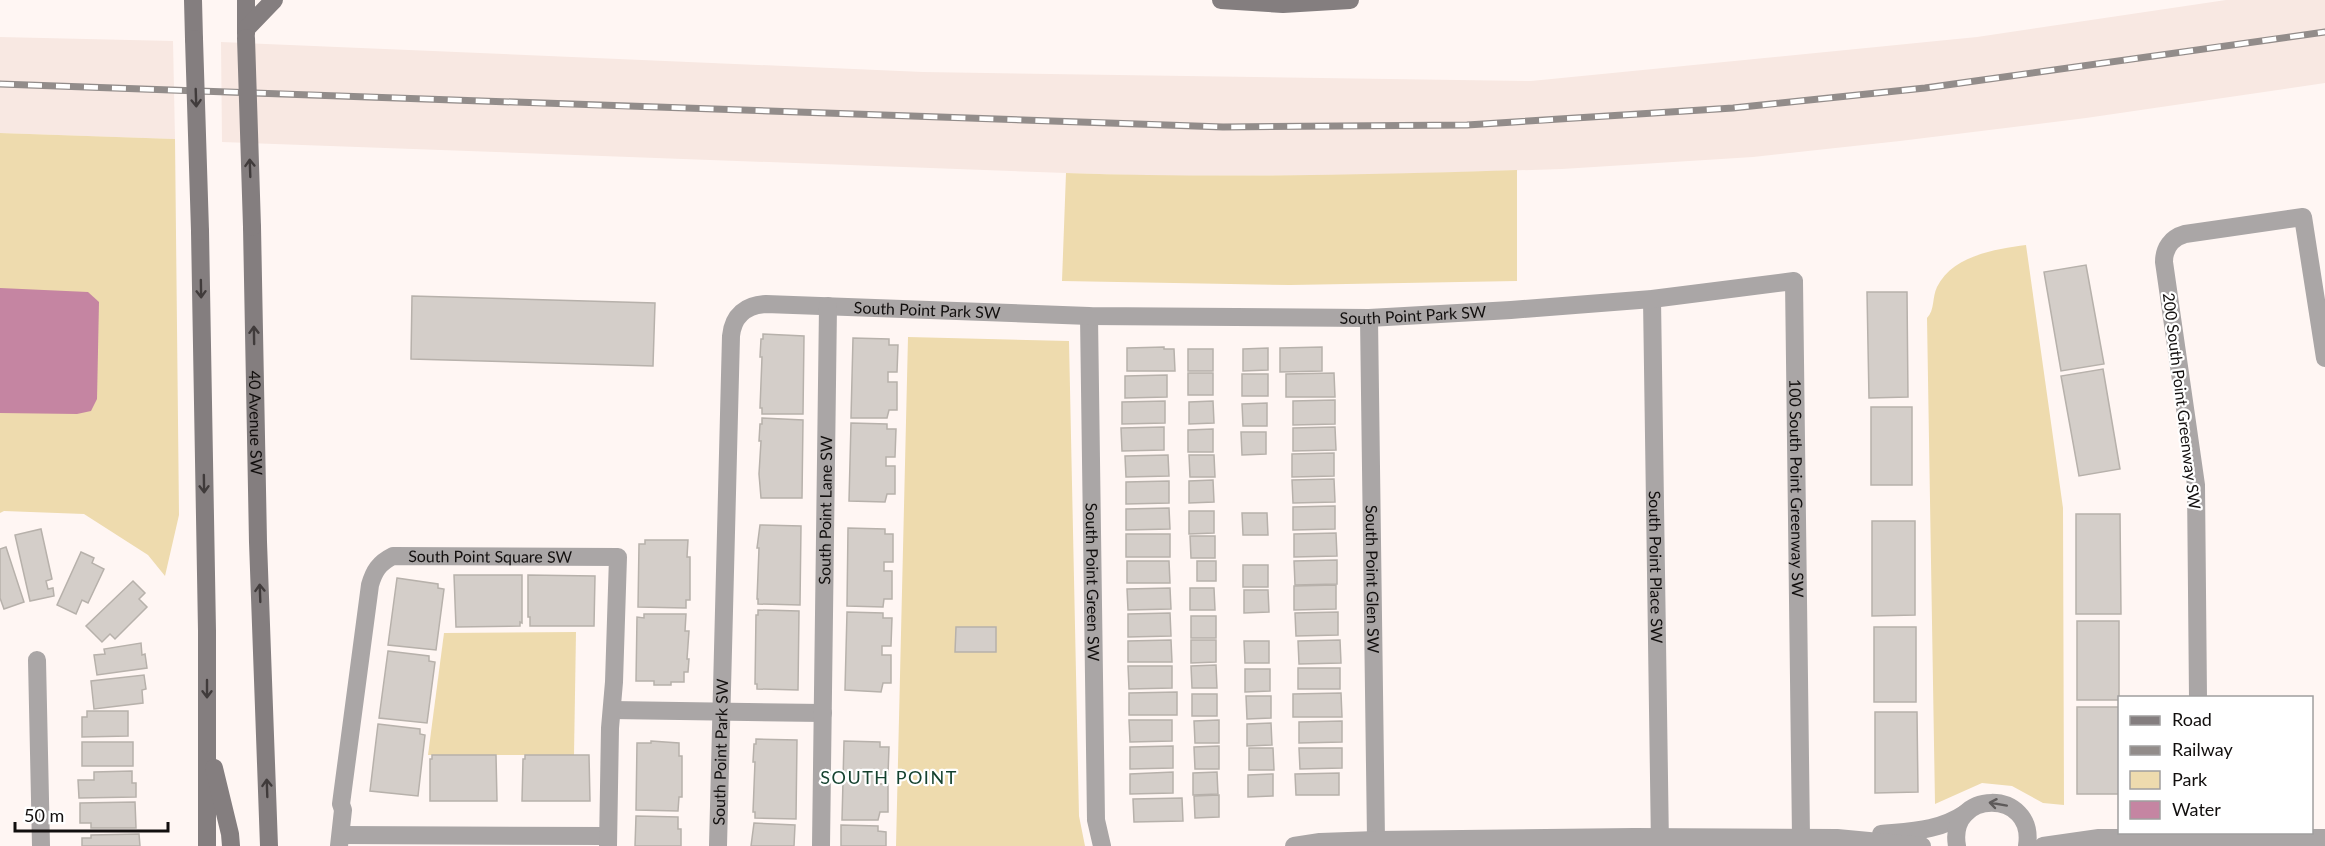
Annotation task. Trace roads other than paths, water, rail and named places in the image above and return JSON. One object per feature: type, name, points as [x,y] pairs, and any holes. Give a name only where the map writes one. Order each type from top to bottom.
[{"type":"main road","points":[[193,0],[200,231],[207,846]]},
{"type":"main road","name":"40 Avenue SW","points":[[246,0],[258,542],[269,846]]},
{"type":"main road","points":[[246,33],[274,0]]},
{"type":"main road","points":[[1221,0],[1283,4],[1350,0]]},
{"type":"main road","points":[[207,740],[231,846]]},
{"type":"street","name":"200 South Point Greenway SW","points":[[2198,696],[2196,485],[2164,262],[2165,252],[2171,241],[2181,235],[2303,217],[2323,329]]},
{"type":"street","name":"100 South Point Greenway SW","points":[[1652,299],[1794,281],[1801,838]]},
{"type":"street","name":"South Point Park SW","points":[[718,846],[732,329],[740,313],[752,306],[766,304],[1089,316],[1369,318],[1652,299]]},
{"type":"street","name":"South Point Place SW","points":[[1652,299],[1660,841]]},
{"type":"street","name":"South Point Lane SW","points":[[821,846],[828,306]]},
{"type":"street","name":"South Point Green SW","points":[[1089,316],[1096,820],[1102,846]]},
{"type":"street","name":"South Point Glen SW","points":[[1369,318],[1376,840]]},
{"type":"street","points":[[2323,329],[2325,358]]},
{"type":"street","name":"South Point Square SW","points":[[393,556],[618,557],[608,841],[340,841],[343,810],[341,804],[370,585],[373,573],[382,562],[393,556]]},
{"type":"street","points":[[37,660],[41,846]]},
{"type":"street","points":[[612,710],[823,712]]},
{"type":"street","points":[[1837,838],[1938,828],[1980,804],[1998,802],[2014,810],[2023,820],[2040,831],[2099,838]]},
{"type":"street","points":[[1957,846],[1957,830],[1966,813]]},
{"type":"street","points":[[2023,820],[2028,831],[2027,846]]},
{"type":"street","points":[[2043,846],[2099,838],[2198,835],[2325,838]]},
{"type":"street","points":[[1294,846],[1320,842],[1376,840],[1660,841],[1801,838],[1837,838],[1922,846]]},
{"type":"water","points":[[0,288],[88,292],[99,302],[97,399],[91,411],[77,414],[0,413]]},
{"type":"railway","points":[[0,84],[1223,127],[1467,125],[1733,108],[1925,88],[2325,32]]},
{"type":"district","name":"SOUTH POINT","points":[[889,778]]}]
